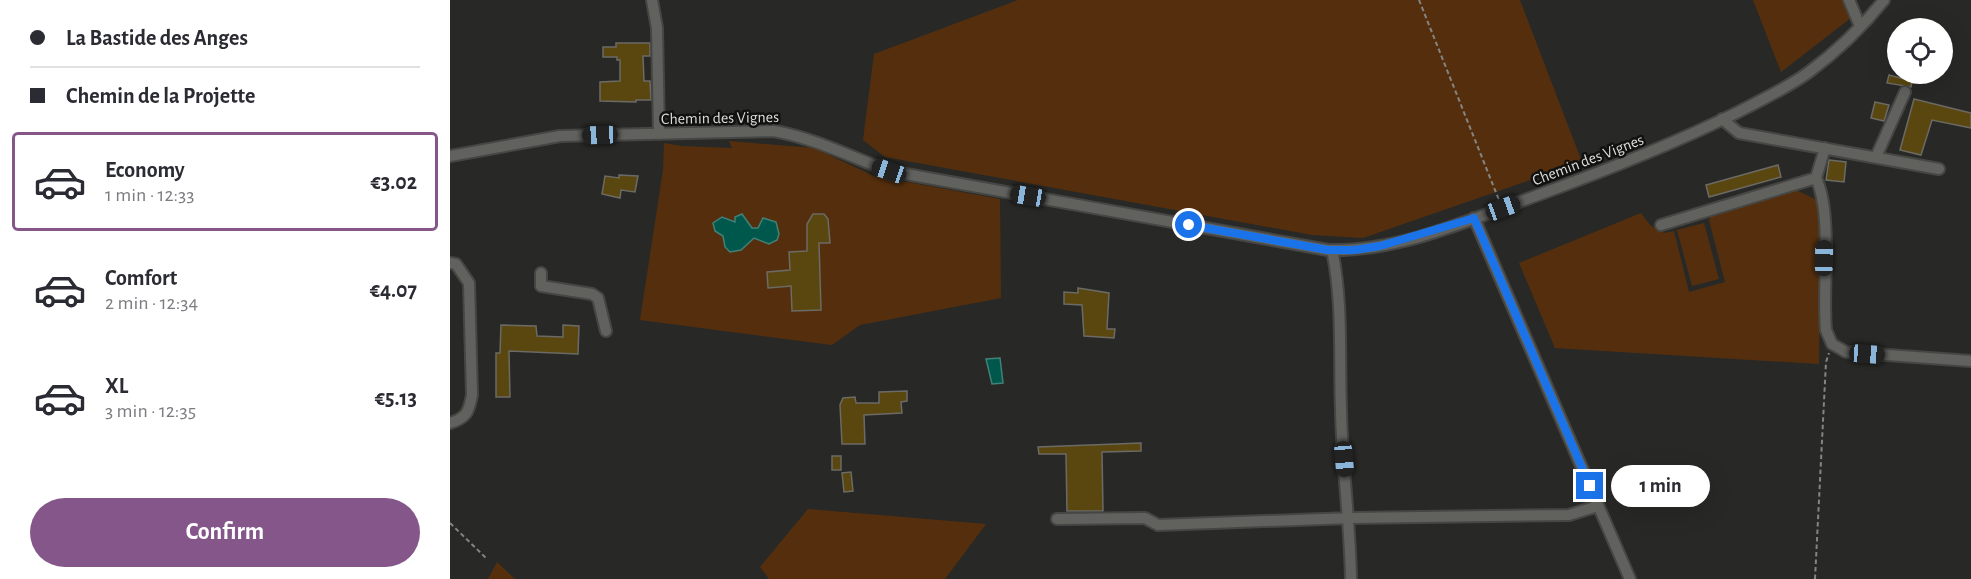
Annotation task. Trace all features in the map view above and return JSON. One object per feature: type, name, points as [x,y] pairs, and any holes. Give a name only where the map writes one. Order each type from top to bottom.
[{"type":"street","points":[[652,0],[657,28],[659,134]]},
{"type":"street","points":[[1850,0],[1860,26]]},
{"type":"street","name":"Chemin des Vignes","points":[[450,156],[560,136],[774,130],[800,135],[846,156],[889,171],[1332,250],[1354,250],[1380,246],[1503,208],[1643,156],[1722,119],[1773,94],[1809,72],[1860,26],[1884,0]]},
{"type":"street","points":[[1876,158],[1905,92]]},
{"type":"street","points":[[1722,119],[1739,133],[1939,169]]},
{"type":"street","points":[[1825,148],[1816,178],[1820,187],[1824,214],[1826,330],[1832,344],[1846,352],[1971,361]]},
{"type":"street","points":[[1661,225],[1816,178]]},
{"type":"street","points":[[1474,218],[1630,579]]},
{"type":"street","points":[[1332,250],[1338,277],[1341,413],[1350,518],[1351,579]]},
{"type":"street","points":[[450,263],[456,264],[469,283],[472,395],[470,411],[462,419],[450,423]]},
{"type":"street","points":[[541,273],[541,286],[592,294],[598,298],[606,331]]},
{"type":"street","points":[[1057,519],[1145,518],[1158,525],[1350,518],[1569,515],[1599,506]]},
{"type":"path","points":[[1419,0],[1503,208]]},
{"type":"path","points":[[1815,579],[1826,362],[1832,344]]},
{"type":"path","points":[[450,523],[487,559]]},
{"type":"shaded area","points":[[1018,0],[1520,0],[1582,162],[1363,238],[1312,235],[885,157],[863,140],[874,54]]},
{"type":"shaded area","points":[[1753,0],[1856,0],[1860,11],[1781,72]]},
{"type":"shaded area","points":[[729,141],[814,148],[874,176],[1000,199],[1001,298],[860,325],[832,345],[640,320],[663,170],[664,143],[732,148]]},
{"type":"shaded area","points":[[1796,190],[1817,200],[1821,214],[1819,364],[1555,348],[1519,263],[1641,213],[1650,225],[1664,233],[1674,231],[1689,292],[1725,282],[1709,220],[1712,214]]},
{"type":"shaded area","points":[[742,214],[752,228],[758,228],[763,218],[776,222],[779,234],[777,240],[769,244],[754,238],[741,250],[730,252],[725,247],[723,236],[715,231],[713,223],[722,217],[735,222],[735,217]]},
{"type":"shaded area","points":[[1704,223],[1719,279],[1692,286],[1677,230]]},
{"type":"shaded area","points":[[1000,358],[1003,383],[992,384],[986,359]]},
{"type":"shaded area","points":[[808,509],[986,524],[945,579],[769,579],[760,567]]},
{"type":"shaded area","points":[[497,562],[515,579],[488,579]]},
{"type":"building","points":[[616,43],[650,43],[650,56],[643,56],[644,81],[650,81],[651,100],[600,101],[600,82],[620,81],[620,60],[617,60],[617,57],[603,57],[603,47],[616,47]]},
{"type":"building","points":[[1893,84],[1912,84],[1911,87]]},
{"type":"building","points":[[1914,99],[1971,113],[1971,128],[1932,120],[1921,155],[1900,150]]},
{"type":"building","points":[[1875,102],[1889,105],[1884,121],[1871,118]]},
{"type":"building","points":[[1829,160],[1846,162],[1844,182],[1826,180]]},
{"type":"building","points":[[1778,165],[1781,177],[1709,197],[1706,185]]},
{"type":"building","points":[[619,175],[638,176],[635,192],[621,190],[620,198],[602,194],[605,176],[619,178]]},
{"type":"building","points":[[813,214],[824,214],[828,219],[830,243],[819,243],[821,310],[792,311],[791,286],[768,288],[767,272],[790,270],[789,252],[807,251],[807,224]]},
{"type":"building","points":[[1078,288],[1109,293],[1107,329],[1115,329],[1114,338],[1084,336],[1082,305],[1064,304],[1064,292],[1078,293]]},
{"type":"building","points":[[501,325],[536,326],[537,336],[563,337],[563,325],[579,326],[578,354],[509,351],[510,397],[496,397],[496,353],[500,353]]},
{"type":"building","points":[[907,391],[907,401],[901,402],[902,413],[864,415],[865,444],[842,444],[840,405],[843,398],[855,397],[856,403],[879,403],[879,392]]},
{"type":"building","points":[[1141,443],[1141,451],[1102,452],[1103,511],[1067,511],[1066,454],[1039,454],[1038,447]]},
{"type":"building","points":[[832,456],[841,456],[841,470],[832,470]]},
{"type":"building","points":[[851,472],[853,491],[844,492],[842,473]]},
{"type":"route","points":[[1189,225],[1328,250],[1354,250],[1380,246],[1474,218],[1590,486]]}]
